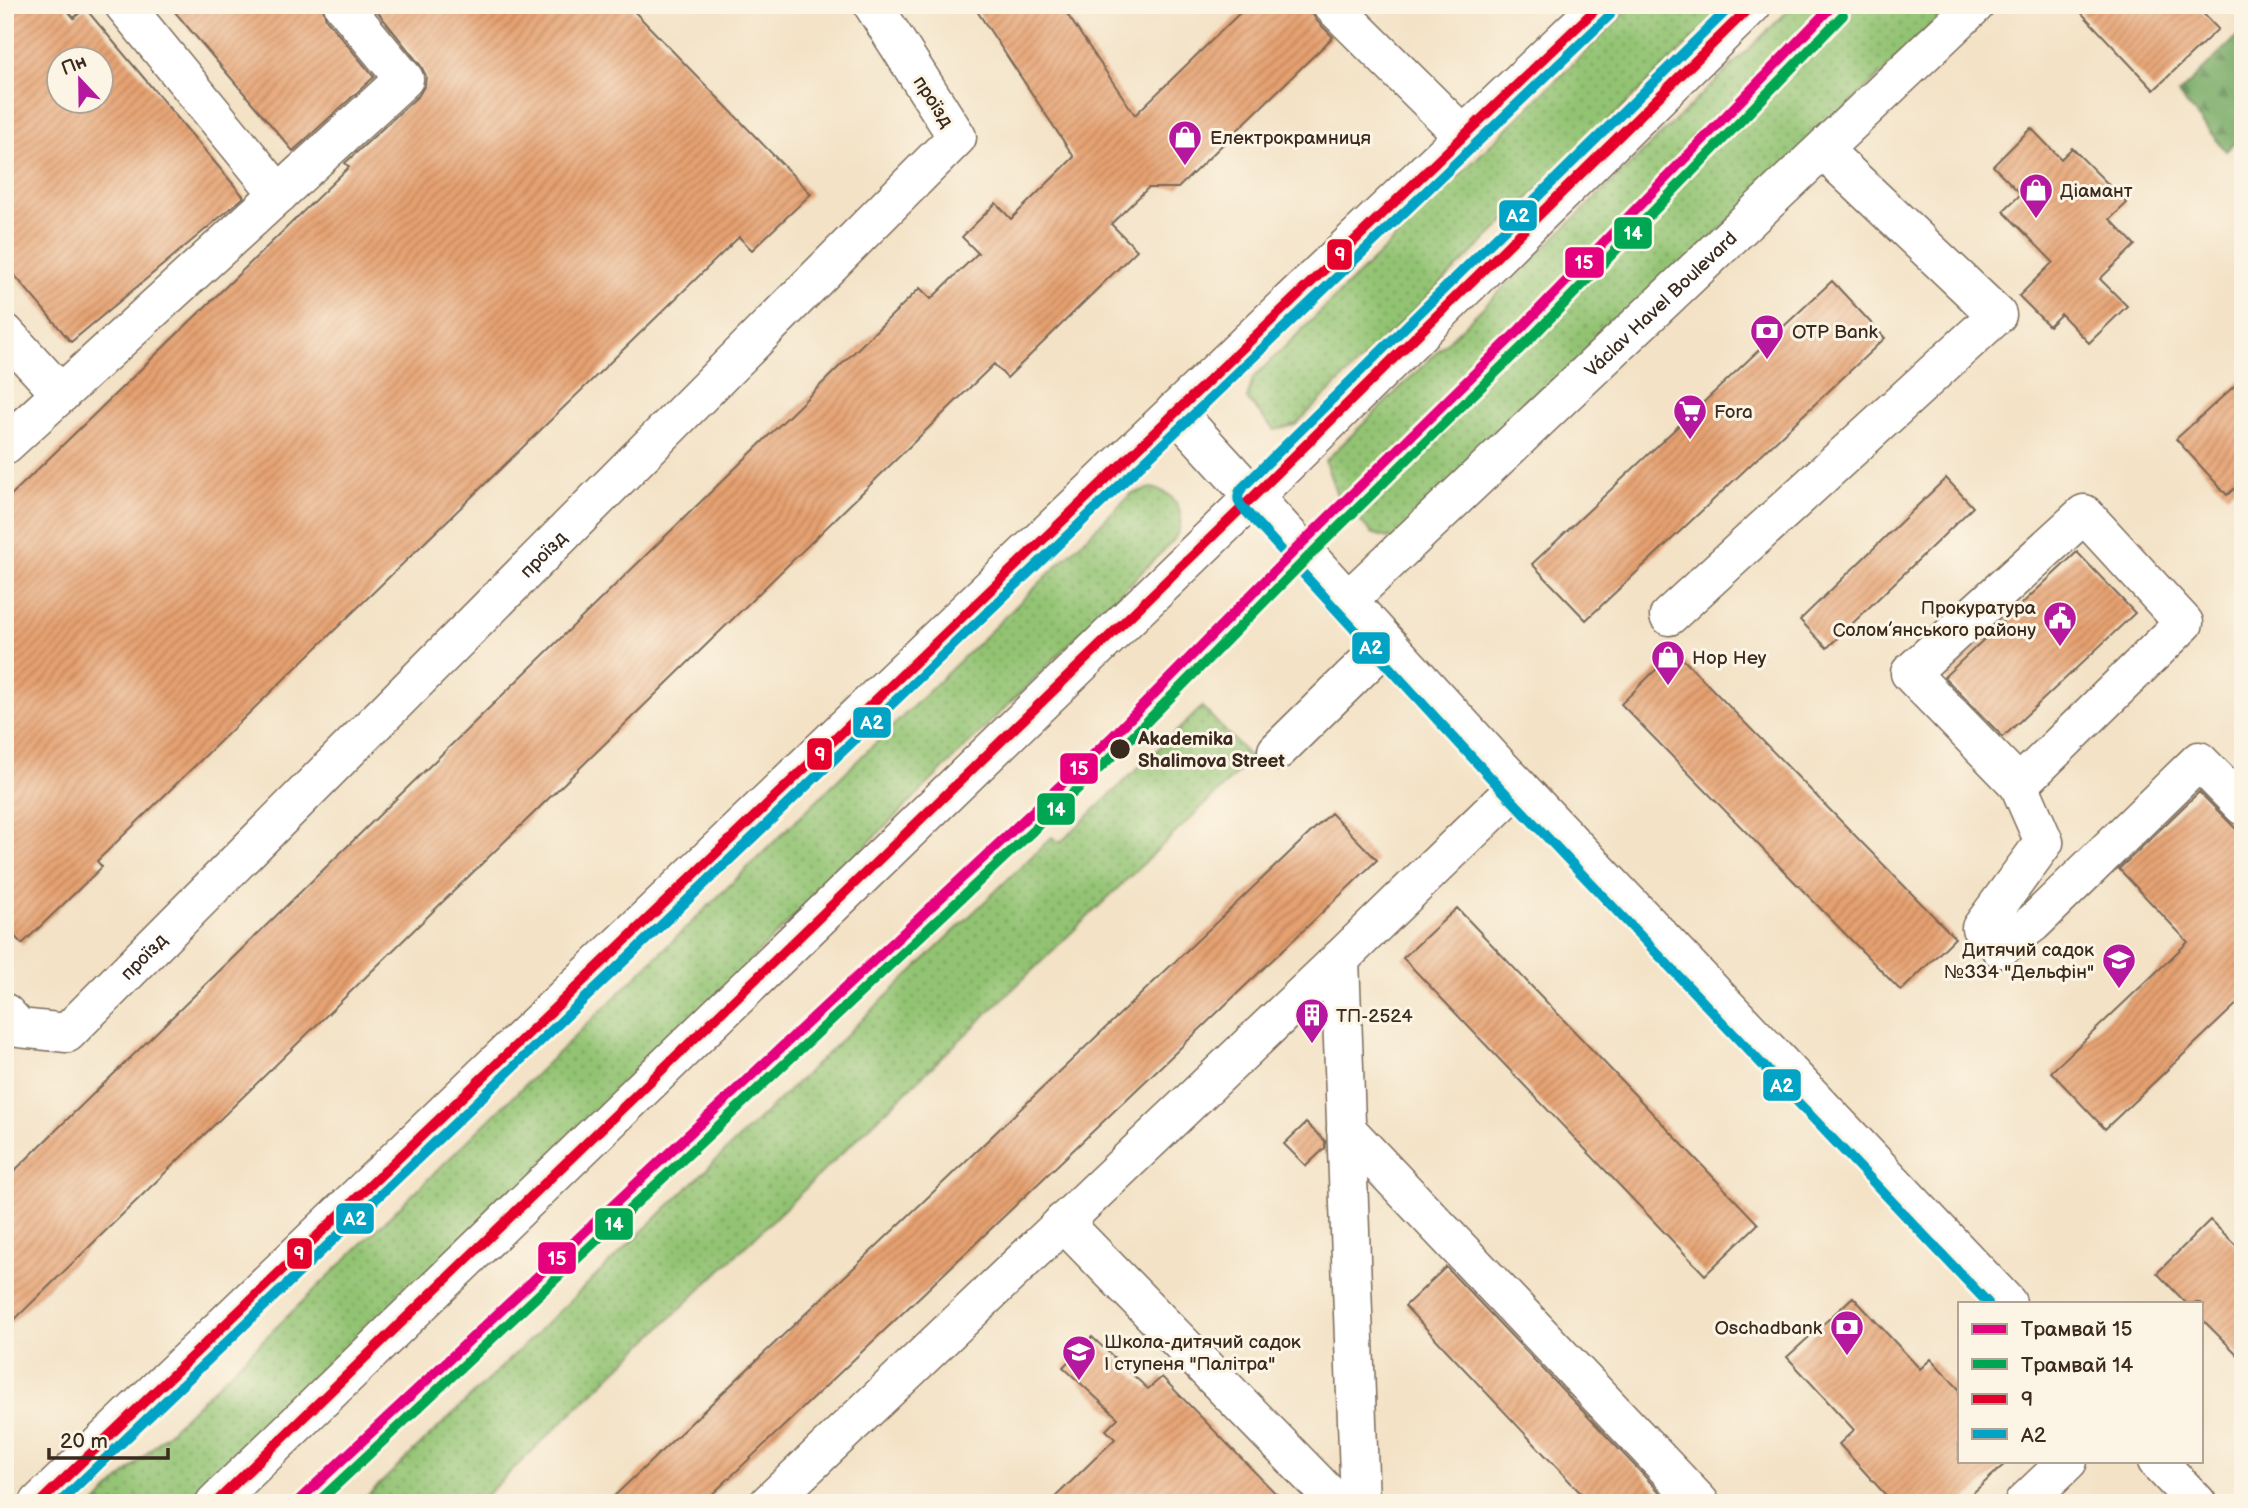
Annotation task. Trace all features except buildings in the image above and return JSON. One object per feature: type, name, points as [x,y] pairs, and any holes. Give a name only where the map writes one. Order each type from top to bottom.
[{"type":"main road","points":[[124,5],[279,194]]},
{"type":"main road","points":[[5,445],[404,79],[342,5]]},
{"type":"main road","name":"проїзд","points":[[5,1013],[19,1028],[67,1033],[957,137],[873,5]]},
{"type":"main road","points":[[1332,5],[1465,137]]},
{"type":"main road","points":[[39,1503],[1600,5]]},
{"type":"main road","points":[[215,1503],[1252,498],[1752,5]]},
{"type":"main road","name":"Václav Havel Boulevard","points":[[1347,601],[1975,5]]},
{"type":"main road","points":[[1669,616],[1997,315],[1824,151]]},
{"type":"main road","points":[[5,333],[61,394]]},
{"type":"main road","points":[[1175,411],[1518,786],[2006,1302]]},
{"type":"main road","points":[[2019,785],[2183,623],[2084,514],[1910,674],[2019,785],[2044,842],[1990,938],[2033,923],[2199,761],[2243,806]]},
{"type":"main road","points":[[1276,751],[1386,644]]},
{"type":"main road","points":[[769,1503],[1518,786]]},
{"type":"main road","points":[[1340,959],[1360,1503]]},
{"type":"main road","points":[[1346,1129],[1700,1503]]},
{"type":"main road","points":[[1063,1222],[1337,1503]]},
{"type":"main road","points":[[2024,1503],[2067,1462]]},
{"type":"main road","points":[[2158,1462],[2197,1503]]},
{"type":"green space","points":[[1633,5],[1728,5],[1295,425],[1274,430],[1247,399],[1253,378]]},
{"type":"green space","points":[[1794,5],[1953,5],[1397,541],[1372,533],[1338,498],[1325,461]]},
{"type":"green space","points":[[2243,31],[2243,135],[2226,151],[2178,94]]},
{"type":"green space","points":[[1151,488],[1168,495],[1178,507],[1180,524],[1173,541],[203,1503],[96,1503],[1131,494]]},
{"type":"green space","points":[[1202,707],[1252,759],[478,1503],[360,1503],[1052,837],[1060,843]]},
{"type":"tram line","name":"15","points":[[296,1503],[1111,738],[1299,546],[1520,329],[1833,5]]},
{"type":"tram line","name":"14","points":[[317,1503],[1121,748],[1309,556],[1530,339],[1843,15]]},
{"type":"transit line","name":"9","points":[[39,1503],[1600,5]]},
{"type":"transit line","name":"А2","points":[[1732,5],[1242,488],[1238,500],[1490,777],[1987,1302]]},
{"type":"transit line","name":"9","points":[[215,1503],[1252,498],[1752,5]]},
{"type":"transit line","name":"А2","points":[[59,1503],[1610,15]]},
{"type":"place","name":"Електрокрамниця","points":[[1185,167]]},
{"type":"place","name":"Діамант","points":[[2036,220]]},
{"type":"place","name":"OTP Bank","points":[[1767,361]]},
{"type":"place","name":"Fora","points":[[1690,441]]},
{"type":"place","name":"Прокуратура Солом’янського району","points":[[2060,648]]},
{"type":"place","name":"Hop Hey","points":[[1668,687]]},
{"type":"place","name":"Akademika Shalimova Street","points":[[1120,749]]},
{"type":"place","name":"Дитячий садок №334 \"Дельфін\"","points":[[2119,990]]},
{"type":"place","name":"ТП-2524","points":[[1312,1045]]},
{"type":"place","name":"Oschadbank","points":[[1847,1357]]},
{"type":"place","name":"Школа-дитячий садок І ступеня \"Палітра\"","points":[[1079,1382]]}]
